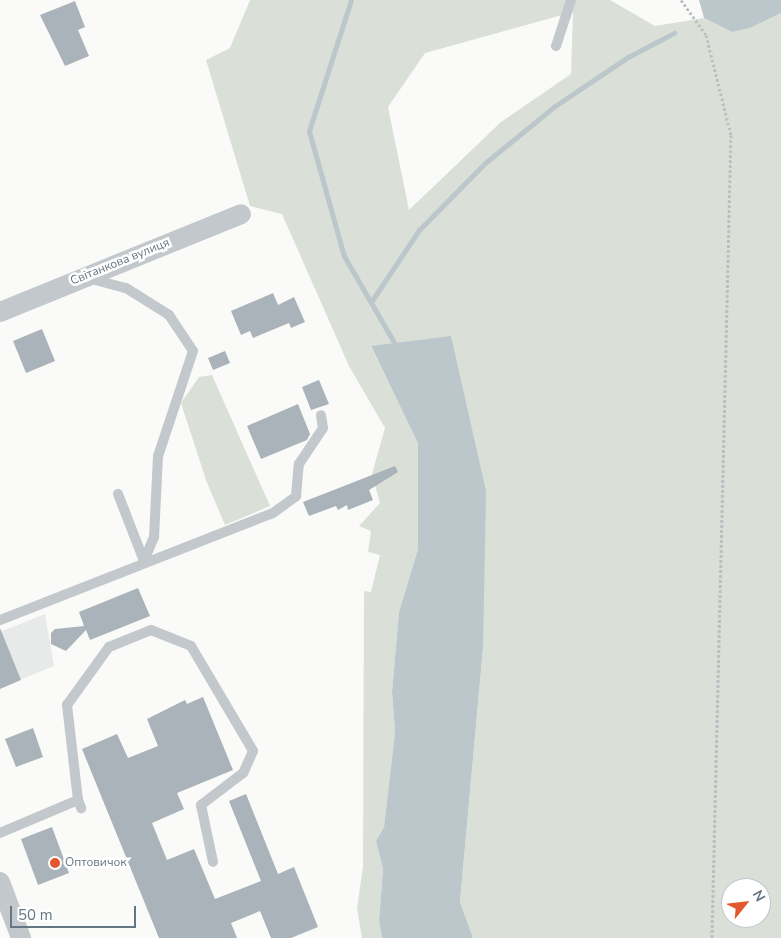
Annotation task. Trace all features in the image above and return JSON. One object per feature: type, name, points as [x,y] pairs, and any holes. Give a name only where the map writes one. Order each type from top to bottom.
[{"type":"street","name":"Світанкова вулиця","points":[[0,312],[241,214]]},
{"type":"street","points":[[0,882],[21,938]]},
{"type":"lane","points":[[556,46],[571,0]]},
{"type":"lane","points":[[85,277],[126,288],[169,315],[193,351],[158,456],[154,537],[144,561]]},
{"type":"lane","points":[[0,620],[144,561],[273,514],[296,496],[299,464],[323,428],[321,415]]},
{"type":"lane","points":[[118,494],[144,561]]},
{"type":"lane","points":[[0,833],[79,804],[67,705],[109,647],[150,630],[191,646],[253,751],[243,773],[201,805],[213,862]]},
{"type":"path","points":[[681,0],[706,35],[731,136],[712,938]]},
{"type":"shaded area","points":[[250,0],[610,0],[655,26],[704,18],[732,32],[750,28],[781,13],[781,938],[473,938],[460,902],[483,648],[468,417],[451,337],[371,347],[418,442],[418,549],[399,612],[392,692],[395,732],[384,827],[376,841],[383,869],[379,921],[382,938],[362,938],[357,908],[363,867],[364,591],[371,592],[380,555],[368,552],[371,531],[359,526],[380,503],[372,474],[385,428],[349,366],[282,214],[250,206],[206,60],[230,48]],"holes":[[[573,12],[571,74],[501,122],[409,210],[388,107],[425,53]]]},
{"type":"shaded area","points":[[699,0],[781,0],[781,13],[750,28],[732,32],[704,18]]},
{"type":"shaded area","points":[[451,336],[486,491],[483,648],[460,902],[473,938],[382,938],[379,921],[383,869],[376,841],[384,827],[395,732],[392,692],[399,612],[418,549],[418,443],[371,346]]},
{"type":"shaded area","points":[[212,375],[270,506],[225,525],[206,480],[181,403],[199,377]]},
{"type":"shaded area","points":[[45,614],[54,666],[0,688],[0,632]]},
{"type":"building","points":[[75,1],[85,27],[78,30],[89,56],[65,66],[40,15]]},
{"type":"building","points":[[273,293],[278,305],[294,297],[305,322],[291,328],[289,323],[253,338],[250,331],[241,335],[231,311]]},
{"type":"building","points":[[42,329],[55,361],[26,373],[13,341]]},
{"type":"building","points":[[225,351],[230,363],[213,370],[208,358]]},
{"type":"building","points":[[319,380],[329,404],[311,410],[302,387]]},
{"type":"building","points":[[298,404],[310,434],[307,440],[261,459],[247,426]]},
{"type":"building","points":[[395,466],[398,472],[369,490],[373,500],[348,510],[347,505],[338,510],[336,506],[309,516],[303,502]]},
{"type":"building","points":[[138,588],[150,616],[90,640],[86,630],[66,651],[51,644],[51,633],[55,629],[84,626],[79,612]]},
{"type":"building","points":[[0,628],[21,680],[0,689]]},
{"type":"building","points":[[203,697],[233,770],[177,793],[184,809],[152,823],[167,860],[194,849],[215,899],[261,881],[229,801],[246,794],[278,874],[294,867],[318,927],[291,938],[271,938],[260,911],[231,923],[237,938],[159,938],[82,749],[117,734],[128,758],[158,746],[147,719],[185,700],[187,704]]},
{"type":"building","points":[[33,728],[43,757],[16,767],[5,739]]},
{"type":"building","points":[[52,827],[69,873],[38,885],[21,839]]},
{"type":"waterway","points":[[351,0],[309,131],[344,256],[398,349]]},
{"type":"waterway","points":[[371,302],[419,230],[485,163],[555,106],[628,57],[674,33]]},
{"type":"place","name":"Оптовичок","points":[[55,863]]}]
